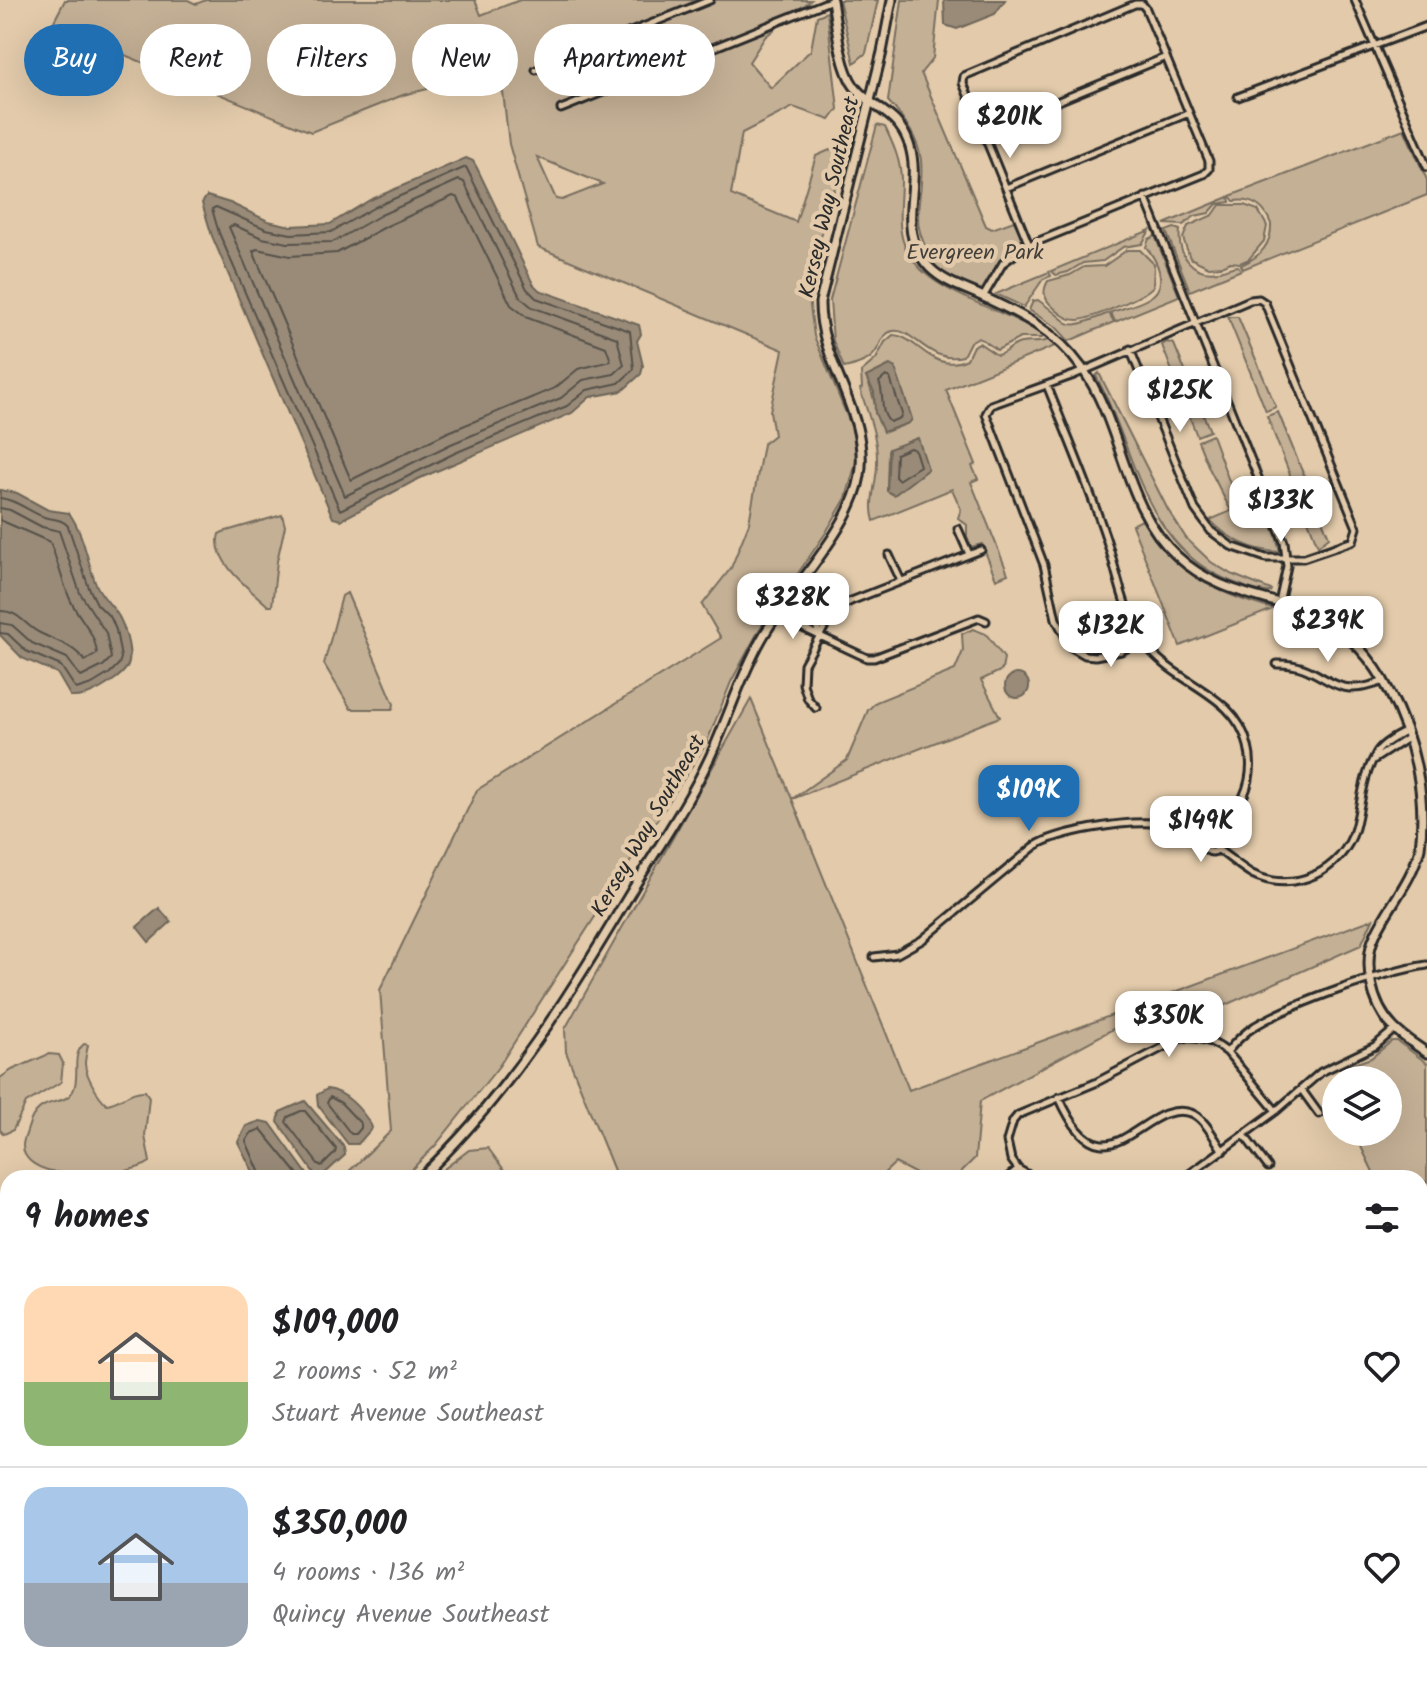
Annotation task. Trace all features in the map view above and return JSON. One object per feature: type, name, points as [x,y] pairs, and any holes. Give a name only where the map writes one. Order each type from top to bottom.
[{"type":"street","points":[[650,24],[710,0]]},
{"type":"street","points":[[561,109],[832,0],[849,78],[869,101],[895,120],[910,146],[913,171],[909,220],[921,257],[940,277],[1026,316],[1057,338],[1094,387],[1148,521],[1175,555],[1225,588],[1320,618],[1343,633],[1377,668],[1408,734],[1423,780],[1425,800],[1422,838],[1410,879],[1373,938],[1369,955],[1371,980],[1379,1005],[1395,1029],[1427,1053]]},
{"type":"street","name":"Kersey Way Southeast","points":[[428,1170],[492,1104],[597,950],[700,776],[756,650],[854,500],[860,474],[861,449],[857,425],[826,350],[820,302],[892,0]]},
{"type":"street","points":[[1355,0],[1427,167]]},
{"type":"street","points":[[983,297],[1003,263],[1029,245],[1204,174],[1209,169],[1209,161],[1142,4],[1135,4],[964,76],[963,83],[1029,245]]},
{"type":"street","points":[[1238,97],[1427,26]]},
{"type":"street","points":[[983,132],[1166,57]]},
{"type":"street","points":[[1006,188],[1189,113]]},
{"type":"street","points":[[1145,197],[1278,526],[1287,558],[1279,603]]},
{"type":"street","points":[[1130,349],[1195,509],[1211,531],[1244,552],[1266,558],[1287,558],[1317,555],[1356,538],[1357,528],[1265,303],[1259,299],[1250,300],[1130,349],[1047,385],[991,405],[986,414],[1044,565],[1059,627],[1076,652],[1090,656],[1112,654],[1143,640]]},
{"type":"street","points":[[1047,385],[1107,540],[1121,597],[1143,640],[1175,673],[1227,707],[1247,742],[1250,775],[1246,794],[1238,810],[1204,844],[1207,851],[1217,849]]},
{"type":"street","points":[[958,529],[969,554]]},
{"type":"street","points":[[816,708],[808,699],[802,674],[819,634],[834,610],[981,550]]},
{"type":"street","points":[[889,555],[901,581]]},
{"type":"street","points":[[783,608],[817,627],[819,634]]},
{"type":"street","points":[[777,616],[867,658],[979,618],[986,621]]},
{"type":"street","points":[[1277,664],[1304,667],[1342,688],[1362,688],[1384,681]]},
{"type":"street","points":[[1217,849],[1250,873],[1274,881],[1303,879],[1324,871],[1342,855],[1351,838],[1364,777],[1374,759],[1383,746],[1408,734]]},
{"type":"street","points":[[874,957],[897,954],[922,940],[1035,846],[1053,836],[1143,823],[1179,827],[1212,839],[1218,843],[1217,849]]},
{"type":"street","points":[[1227,1052],[1247,1031],[1263,1022],[1371,980],[1427,965]]},
{"type":"street","points":[[1196,1170],[1276,1111],[1326,1069],[1367,1051],[1395,1029]]},
{"type":"street","points":[[1018,1169],[1008,1151],[1007,1141],[1013,1121],[1026,1110],[1095,1083],[1179,1039],[1205,1039],[1227,1052],[1276,1111]]},
{"type":"street","points":[[1301,1089],[1319,1114]]},
{"type":"street","points":[[1059,1097],[1075,1128],[1094,1141],[1115,1142],[1166,1116],[1186,1112],[1200,1118],[1223,1151]]},
{"type":"street","points":[[1244,1135],[1268,1167]]},
{"type":"green space","points":[[65,0],[188,0],[196,4],[206,0],[475,0],[481,15],[520,0],[811,0],[765,37],[749,62],[771,88],[811,50],[817,16],[827,12],[838,109],[830,120],[793,107],[742,133],[731,195],[796,222],[816,156],[848,142],[808,290],[814,336],[852,428],[857,459],[846,498],[759,630],[731,682],[706,744],[499,1066],[435,1146],[411,1170],[350,1170],[391,1131],[380,990],[477,790],[721,638],[702,605],[731,568],[749,523],[763,444],[774,435],[770,411],[783,350],[538,247],[509,144],[503,96],[518,96],[518,24],[412,24],[412,93],[311,132],[224,96],[251,96],[251,24],[140,24],[140,61],[124,55],[124,24],[53,24]],"holes":[[[537,157],[603,184],[562,200],[556,199]]]},
{"type":"green space","points":[[839,0],[878,0],[866,53],[854,63]]},
{"type":"green space","name":"Evergreen Park","points":[[902,0],[939,0],[933,58],[921,73],[986,226],[992,229],[1014,221],[1024,241],[1001,261],[980,291],[945,275],[932,264],[934,261],[920,234],[918,211],[922,175],[917,143],[888,101]]},
{"type":"green space","points":[[877,125],[885,127],[898,159],[901,173],[901,234],[912,260],[944,287],[1026,325],[1042,338],[1020,338],[997,350],[977,338],[970,342],[963,356],[951,357],[931,351],[908,334],[893,331],[883,338],[870,357],[844,368],[833,341],[830,300]]},
{"type":"green space","points":[[1404,129],[1427,180],[1427,195],[1243,269],[1241,265],[1259,254],[1267,244],[1271,224],[1257,205],[1234,201],[1230,196]]},
{"type":"green space","points":[[1229,197],[1230,202],[1217,204],[1209,213],[1195,216],[1183,225],[1164,224]]},
{"type":"green space","points":[[1220,205],[1244,205],[1258,210],[1267,226],[1264,241],[1249,259],[1209,267],[1190,258],[1183,238],[1188,226],[1213,215]]},
{"type":"green space","points":[[1174,228],[1180,230],[1184,255],[1194,267],[1209,272],[1238,266],[1241,270],[1190,291],[1166,231]]},
{"type":"green space","points":[[1150,230],[1142,244],[1123,247],[1103,261],[1083,263],[1056,275],[1051,271]]},
{"type":"green space","points":[[1155,236],[1179,296],[1115,322],[1111,312],[1145,300],[1159,287],[1160,273],[1146,247],[1149,239]]},
{"type":"green space","points":[[1127,250],[1140,250],[1154,264],[1153,286],[1148,290],[1118,306],[1078,320],[1062,315],[1048,301],[1044,293],[1048,281],[1084,267],[1104,266]]},
{"type":"green space","points":[[1049,272],[1051,276],[1043,279],[1024,307],[996,294]]},
{"type":"green space","points":[[1038,300],[1069,324],[1083,323],[1109,313],[1114,322],[1069,341],[1056,327],[1029,310],[1033,301]]},
{"type":"green space","points":[[1228,317],[1238,317],[1276,407],[1266,411]]},
{"type":"green space","points":[[893,335],[902,337],[935,359],[955,363],[967,359],[973,346],[979,343],[997,355],[1021,343],[1048,340],[1055,346],[946,390],[976,464],[972,466],[978,479],[971,482],[1008,574],[996,579],[982,544],[971,547],[967,525],[958,518],[961,509],[952,489],[874,521],[872,507],[877,454],[860,389],[861,372],[876,359],[885,342]],"holes":[[[895,368],[912,419],[886,432],[866,377]],[[917,438],[928,469],[894,495],[887,490],[888,451]]]},
{"type":"green space","points":[[1167,342],[1174,344],[1210,431],[1197,436],[1162,345]]},
{"type":"green space","points":[[1099,373],[1168,510],[1186,538],[1211,562],[1270,592],[1223,578],[1196,561],[1174,540],[1143,489],[1096,376]]},
{"type":"green space","points":[[1278,412],[1329,537],[1318,546],[1267,416]]},
{"type":"green space","points":[[1212,435],[1239,508],[1261,499],[1280,552],[1241,543],[1210,520],[1231,511],[1198,441]]},
{"type":"green space","points":[[282,515],[285,526],[272,606],[268,606],[227,564],[218,544],[219,534]]},
{"type":"green space","points":[[1142,520],[1169,554],[1198,578],[1232,596],[1273,609],[1180,646],[1132,525]]},
{"type":"green space","points":[[347,593],[394,704],[393,709],[351,709],[324,664],[342,596]]},
{"type":"green space","points":[[973,629],[986,634],[1004,658],[1002,670],[981,680],[1000,717],[792,799],[847,760],[868,710],[876,702],[955,670],[963,651],[962,634]]},
{"type":"green space","points":[[751,699],[909,1090],[1373,919],[1361,945],[1223,1006],[1163,1002],[980,1101],[975,1158],[963,1170],[909,1170],[895,1163],[888,1170],[614,1170],[566,1052],[565,1029]]},
{"type":"green space","points":[[1392,1041],[1397,1041],[1427,1063],[1427,1170],[1372,1170],[1361,1146],[1402,1146],[1402,1066],[1348,1066],[1371,1058]]},
{"type":"green space","points":[[84,1044],[88,1045],[85,1064],[88,1074],[107,1104],[140,1091],[145,1091],[149,1097],[145,1136],[150,1162],[126,1170],[50,1170],[27,1158],[23,1143],[32,1117],[44,1106],[69,1096],[73,1091],[80,1049]]},
{"type":"green space","points":[[49,1054],[59,1055],[63,1063],[61,1082],[26,1103],[13,1130],[4,1134],[0,1130],[0,1078]]},
{"type":"green space","points":[[488,1148],[504,1170],[443,1170],[469,1150]]},
{"type":"water","points":[[944,0],[1005,0],[995,14],[957,29],[945,25]]},
{"type":"water","points":[[466,158],[473,161],[477,168],[533,284],[539,290],[639,325],[641,334],[637,341],[643,366],[641,374],[622,391],[590,397],[572,413],[418,479],[341,520],[333,518],[212,236],[202,203],[207,196],[268,221],[291,226],[330,224],[370,200]]},
{"type":"water","points":[[890,365],[895,368],[912,419],[909,423],[883,432],[875,413],[874,392],[866,377]]},
{"type":"water","points":[[918,438],[928,469],[894,495],[887,491],[889,449]]},
{"type":"water","points":[[0,490],[17,493],[48,510],[69,513],[81,537],[97,587],[122,623],[129,645],[128,665],[116,679],[92,693],[71,697],[57,673],[22,658],[0,635]]},
{"type":"water","points":[[1017,674],[1025,678],[1029,686],[1025,694],[1017,698],[1009,694],[1005,686],[1009,678]]},
{"type":"water","points":[[159,908],[171,922],[149,942],[137,927]]},
{"type":"water","points":[[327,1089],[347,1097],[371,1125],[372,1128],[358,1144],[348,1144],[318,1105],[317,1095]]},
{"type":"water","points":[[305,1101],[344,1147],[345,1155],[329,1170],[312,1170],[278,1122],[280,1112]]},
{"type":"water","points":[[260,1121],[270,1123],[304,1170],[252,1170],[238,1142],[246,1126]]}]
